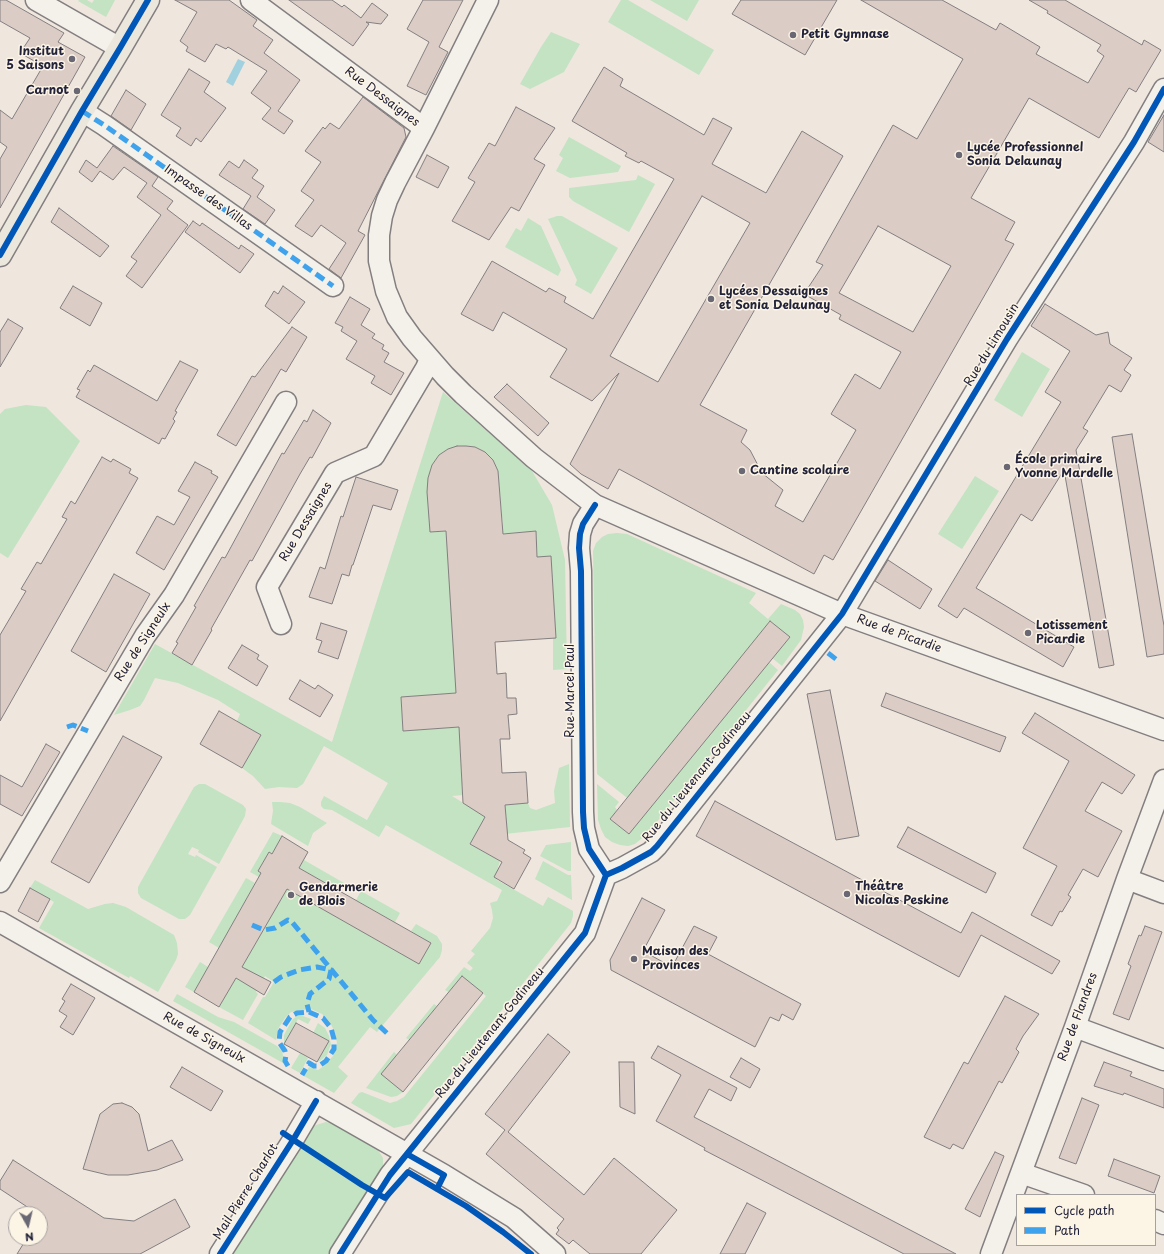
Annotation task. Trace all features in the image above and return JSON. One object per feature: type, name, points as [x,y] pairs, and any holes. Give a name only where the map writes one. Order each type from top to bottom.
[{"type":"main road","points":[[0,255],[82,110],[148,0]]},
{"type":"street","points":[[36,0],[120,48]]},
{"type":"street","name":"Rue Dessaignes","points":[[251,0],[424,128],[387,200],[382,216],[379,235],[379,261],[386,291],[397,317],[430,359],[463,394],[534,458],[595,505]]},
{"type":"street","points":[[424,128],[488,0]]},
{"type":"street","name":"Rue du Limousin","points":[[842,614],[1007,339],[1134,142],[1164,89]]},
{"type":"street","name":"Impasse des Villas","points":[[82,110],[333,286]]},
{"type":"street","name":"Rue Dessaignes","points":[[281,624],[267,587],[335,473],[374,456],[430,359]]},
{"type":"street","name":"Rue de Signeulx","points":[[0,882],[145,636],[174,594],[286,402]]},
{"type":"street","name":"Rue de Picardie","points":[[595,505],[842,614],[1164,730]]},
{"type":"street","name":"Rue Marcel Paul","points":[[595,505],[583,524],[580,534],[579,548],[581,571],[583,812],[584,828],[590,849],[606,875]]},
{"type":"street","name":"Rue du Lieutenant Godineau","points":[[408,1154],[585,933],[606,875],[651,852],[657,846],[842,614]]},
{"type":"street","name":"Rue de Flandres","points":[[991,1254],[1164,780]]},
{"type":"street","points":[[1127,879],[1164,893]]},
{"type":"street","name":"Rue de Signeulx","points":[[0,922],[444,1175],[514,1218],[555,1254]]},
{"type":"street","points":[[1075,1027],[1164,1060]]},
{"type":"street","name":"Mail Pierre Charlot","points":[[220,1254],[293,1140],[316,1101]]},
{"type":"street","points":[[340,1254],[390,1175],[408,1154]]},
{"type":"street","points":[[1021,1172],[1081,1194]]},
{"type":"green space","points":[[87,0],[92,3],[94,0],[115,0],[106,17],[78,1]]},
{"type":"green space","points":[[621,0],[628,0],[714,50],[699,75],[608,22]]},
{"type":"green space","points":[[650,0],[699,0],[687,21]]},
{"type":"green space","points":[[551,32],[580,44],[564,72],[530,89],[520,84]]},
{"type":"green space","points":[[569,137],[621,166],[618,172],[570,178],[556,171],[563,158],[559,155]]},
{"type":"green space","points":[[638,175],[655,184],[629,232],[573,201],[569,197],[569,188],[636,180]]},
{"type":"green space","points":[[562,216],[618,248],[591,294],[575,285],[577,280],[548,219]]},
{"type":"green space","points":[[528,218],[541,226],[561,270],[558,276],[505,247],[516,228],[521,231]]},
{"type":"green space","points":[[1022,352],[1050,369],[1022,417],[994,400]]},
{"type":"green space","points":[[443,392],[532,471],[552,505],[565,560],[567,669],[553,670],[553,638],[537,557],[535,532],[489,534],[488,528],[503,527],[498,471],[493,460],[485,452],[475,447],[466,446],[448,449],[439,455],[432,465],[428,478],[430,532],[446,531],[473,692],[401,697],[403,731],[474,726],[460,749],[463,795],[452,796],[483,815],[506,819],[505,805],[528,803],[530,808],[536,810],[555,803],[554,791],[559,768],[569,764],[570,827],[495,835],[480,827],[470,844],[500,861],[498,867],[501,872],[497,880],[543,906],[548,897],[573,911],[573,916],[571,923],[411,1124],[394,1128],[351,1103],[359,1093],[362,1092],[390,1103],[404,1097],[486,996],[462,976],[449,992],[445,990],[464,967],[470,971],[473,968],[467,963],[475,954],[471,951],[490,928],[493,918],[490,903],[497,901],[502,890],[386,825],[379,837],[332,810],[324,809],[321,806],[321,802],[324,796],[367,820],[388,783],[324,746],[303,784],[297,788],[279,787],[265,789],[253,776],[242,768],[261,735],[237,721],[240,714],[218,700],[178,683],[155,678],[140,706],[114,715],[155,644],[332,742]]},
{"type":"green space","points":[[26,405],[46,407],[80,441],[8,558],[0,553],[0,414],[5,409]]},
{"type":"green space","points":[[975,476],[999,491],[962,549],[938,534]]},
{"type":"green space","points":[[608,534],[627,534],[756,593],[749,603],[768,619],[781,604],[795,610],[800,614],[804,627],[801,640],[782,666],[772,658],[789,637],[770,621],[632,793],[650,808],[769,662],[778,670],[648,833],[635,844],[628,846],[612,842],[605,837],[598,820],[597,784],[619,802],[615,807],[617,810],[610,819],[629,834],[646,813],[597,774],[593,551],[596,543],[602,537]]},
{"type":"green space","points":[[199,784],[205,784],[243,805],[246,809],[245,816],[219,864],[192,847],[188,854],[195,857],[196,855],[217,867],[190,915],[185,919],[179,919],[141,898],[138,893],[138,887],[194,787]]},
{"type":"green space","points":[[272,802],[290,803],[300,807],[327,823],[313,833],[308,846],[271,824],[273,811]]},
{"type":"green space","points":[[273,832],[282,836],[272,854],[269,852],[258,871],[261,873],[259,877],[250,872]]},
{"type":"green space","points":[[571,842],[571,871],[568,871],[540,856],[546,845]]},
{"type":"green space","points":[[304,860],[344,883],[339,890],[299,868]]},
{"type":"green space","points":[[543,861],[568,875],[571,875],[572,900],[535,879]]},
{"type":"green space","points":[[246,878],[255,883],[219,948],[209,942]]},
{"type":"green space","points":[[35,880],[88,909],[113,903],[126,907],[174,935],[177,943],[178,954],[158,992],[130,976],[129,978],[39,928],[54,902],[30,888]]},
{"type":"green space","points":[[287,889],[419,964],[431,943],[411,931],[416,924],[437,936],[442,944],[440,957],[377,1032],[370,1027],[338,1067],[348,1076],[334,1093],[304,1076],[309,1067],[318,1070],[324,1066],[333,1056],[337,1043],[335,1032],[329,1021],[322,1014],[311,1009],[291,1012],[278,1029],[276,1040],[248,1023],[263,997],[265,997],[274,982],[265,976],[256,992],[258,994],[243,1020],[219,1007]]},
{"type":"green space","points":[[361,891],[400,913],[395,922],[356,900]]},
{"type":"green space","points":[[200,962],[208,967],[194,992],[185,987]]},
{"type":"green space","points":[[177,994],[218,1017],[234,1022],[277,1046],[282,1051],[283,1063],[173,1001]]},
{"type":"green space","points":[[434,1004],[437,1006],[409,1040],[406,1038]]},
{"type":"green space","points":[[297,1016],[303,1016],[311,1019],[308,1024],[298,1019],[284,1044],[284,1035],[292,1020]]},
{"type":"green space","points":[[318,1023],[325,1028],[331,1044],[327,1055],[317,1062],[328,1041],[313,1033]]},
{"type":"green space","points":[[394,1052],[397,1055],[403,1092],[397,1096],[391,1097],[366,1088]]},
{"type":"green space","points":[[300,1053],[308,1058],[300,1073],[291,1068]]},
{"type":"green space","points":[[326,1122],[338,1125],[376,1147],[383,1158],[383,1170],[332,1254],[229,1254],[313,1126]]},
{"type":"water","points":[[238,59],[245,62],[233,86],[226,82]]},
{"type":"building","points":[[0,0],[6,0],[64,33],[58,42],[85,57],[0,208],[0,159],[7,147],[0,142],[0,110],[12,119],[43,66],[20,53],[30,38],[0,21]]},
{"type":"building","points":[[175,0],[229,0],[257,20],[253,26],[273,40],[264,53],[300,80],[278,111],[293,121],[284,134],[262,119],[271,108],[251,93],[267,71],[228,47],[226,49],[216,44],[205,62],[186,51],[188,47],[180,41],[197,12]]},
{"type":"building","points":[[289,0],[332,0],[342,7],[344,5],[361,18],[372,3],[388,15],[381,24],[366,22],[369,24],[353,46]]},
{"type":"building","points":[[423,0],[463,0],[439,47],[448,52],[426,95],[407,86],[429,42],[407,29]]},
{"type":"building","name":"Petit Gymnase","points":[[741,0],[837,0],[805,55],[732,14]]},
{"type":"building","points":[[861,0],[942,0],[996,30],[1000,23],[1040,47],[1036,54],[1088,83],[1104,56],[1097,51],[1101,45],[1047,13],[1048,11],[1029,0],[1065,0],[1142,45],[1144,40],[1161,50],[1136,92],[1129,88],[1099,138],[1029,98],[971,198],[1015,222],[1005,240],[1014,244],[833,560],[824,555],[814,574],[619,469],[608,489],[581,474],[570,464],[619,373],[592,401],[550,377],[567,349],[503,312],[493,331],[461,314],[492,261],[546,292],[549,288],[566,297],[564,302],[593,319],[674,179],[641,161],[639,163],[625,156],[627,153],[572,121],[604,67],[623,79],[620,86],[704,135],[713,118],[732,128],[712,164],[766,193],[802,131],[843,156],[700,405],[747,430],[741,442],[750,450],[762,473],[783,490],[775,506],[803,522],[856,430],[831,414],[855,374],[880,389],[901,352],[839,319],[841,315],[804,294],[823,265],[816,262],[893,125],[917,139],[963,59]],"holes":[[[702,196],[750,223],[658,382],[610,356]],[[878,226],[951,266],[913,332],[839,293]]]},
{"type":"building","points":[[189,69],[210,82],[204,92],[226,108],[201,142],[196,138],[191,146],[176,136],[181,128],[161,115]]},
{"type":"building","points":[[126,90],[146,104],[131,130],[111,116]]},
{"type":"building","points":[[363,97],[404,128],[406,137],[358,231],[365,235],[341,278],[329,269],[346,243],[321,225],[312,237],[295,226],[314,200],[301,191],[321,162],[305,151],[323,127],[325,129],[330,123],[339,129]]},
{"type":"building","points":[[516,107],[555,128],[534,159],[545,165],[519,211],[511,207],[489,240],[452,221],[475,182],[468,178],[489,143],[495,146]]},
{"type":"building","points":[[1164,115],[1164,152],[1148,142]]},
{"type":"building","points":[[113,146],[158,177],[152,186],[173,201],[167,209],[188,225],[142,288],[126,276],[137,261],[131,257],[161,215],[137,197],[147,183],[124,167],[113,180],[100,171],[92,182],[79,172],[86,160],[97,168]]},
{"type":"building","points":[[427,155],[449,167],[438,188],[416,177]]},
{"type":"building","points":[[244,160],[258,170],[252,178],[264,186],[257,197],[275,210],[265,224],[243,209],[251,196],[219,175],[229,161],[239,168]]},
{"type":"building","points":[[59,208],[109,246],[100,257],[51,222]]},
{"type":"building","points":[[193,221],[200,226],[202,223],[239,249],[241,245],[254,254],[240,273],[185,232]]},
{"type":"building","points":[[73,286],[102,303],[90,326],[60,308]]},
{"type":"building","points":[[283,286],[305,302],[289,324],[265,306],[274,291],[278,294]]},
{"type":"building","points":[[350,297],[370,309],[361,325],[375,334],[372,338],[384,345],[382,349],[389,353],[384,362],[404,373],[391,395],[371,383],[375,376],[346,359],[357,341],[341,331],[343,327],[335,323]]},
{"type":"building","points":[[1045,304],[1096,335],[1108,332],[1110,344],[1132,358],[1124,370],[1131,375],[1121,392],[1109,385],[1083,428],[1088,431],[1076,450],[1114,665],[1099,668],[1064,470],[1032,521],[1021,514],[976,588],[1074,647],[1063,667],[964,608],[957,618],[938,606],[1061,402],[1045,392],[1070,351],[1031,326]]},
{"type":"building","points":[[8,319],[23,328],[0,367],[0,332]]},
{"type":"building","points":[[292,327],[307,337],[286,372],[281,369],[236,446],[217,435],[252,376],[255,377]]},
{"type":"building","points":[[180,361],[198,370],[175,411],[177,412],[173,419],[175,421],[165,439],[162,438],[159,444],[76,397],[80,390],[77,389],[88,370],[90,372],[94,365],[157,401]]},
{"type":"building","points":[[507,384],[549,423],[538,436],[494,397]]},
{"type":"building","points":[[313,410],[331,423],[312,458],[310,457],[300,474],[252,561],[250,560],[192,665],[172,653],[178,643],[176,642],[196,607],[194,606],[222,557],[225,558],[282,453],[284,454],[304,420],[307,422]]},
{"type":"building","points":[[1132,434],[1164,626],[1164,654],[1147,657],[1112,437]]},
{"type":"building","points":[[457,446],[475,447],[485,452],[493,460],[498,471],[503,534],[536,531],[537,557],[551,556],[556,638],[495,642],[497,674],[506,673],[507,698],[516,698],[517,714],[508,715],[510,739],[500,739],[502,773],[526,772],[528,803],[505,805],[508,840],[525,850],[523,853],[531,858],[514,889],[494,877],[502,862],[470,844],[485,817],[463,803],[459,727],[403,731],[401,697],[456,693],[446,531],[430,532],[427,492],[428,478],[432,465],[439,455],[448,449]]},
{"type":"building","points":[[102,457],[111,462],[113,459],[131,469],[129,473],[138,478],[0,721],[0,635],[26,591],[21,589],[37,562],[41,564],[67,519],[62,517],[71,501],[75,504]]},
{"type":"building","points":[[195,462],[212,471],[211,473],[218,477],[164,570],[136,553],[157,516],[174,525],[190,497],[178,491]]},
{"type":"building","points":[[356,477],[398,490],[391,510],[373,505],[349,576],[342,574],[332,604],[309,597],[320,567],[325,569],[341,516],[343,517]]},
{"type":"building","points":[[888,560],[932,589],[920,609],[875,581]]},
{"type":"building","points":[[114,574],[150,594],[106,672],[71,651]]},
{"type":"building","points":[[770,621],[790,637],[629,834],[610,819]]},
{"type":"building","points":[[321,623],[347,631],[338,659],[318,652],[322,641],[316,639]]},
{"type":"building","points":[[242,645],[259,655],[257,659],[268,666],[257,686],[228,668]]},
{"type":"building","points":[[300,680],[315,689],[318,685],[333,695],[320,717],[289,699]]},
{"type":"building","points":[[830,690],[859,836],[836,840],[807,694]]},
{"type":"building","points":[[886,693],[1006,737],[1000,752],[881,706]]},
{"type":"building","points":[[219,711],[261,735],[242,768],[200,744]]},
{"type":"building","points":[[1035,713],[1135,775],[1122,794],[1102,782],[1085,811],[1122,831],[1098,877],[1083,869],[1068,895],[1071,897],[1062,912],[1060,911],[1052,926],[1031,915],[1057,866],[1023,848],[1069,761],[1022,733]]},
{"type":"building","points":[[123,736],[162,757],[89,883],[51,862]]},
{"type":"building","points":[[46,744],[60,752],[22,816],[0,804],[0,775],[22,787]]},
{"type":"building","name":"Théâtre Nicolas Peskine","points":[[715,801],[961,933],[972,912],[1060,961],[1052,974],[981,935],[959,977],[696,836]]},
{"type":"building","points":[[908,827],[996,873],[986,893],[897,847]]},
{"type":"building","points":[[282,836],[308,852],[299,868],[431,943],[419,964],[287,889],[242,967],[271,982],[264,995],[236,978],[219,1007],[194,992],[261,873],[258,871],[269,852],[272,854]]},
{"type":"building","points":[[30,888],[50,899],[38,922],[18,911]]},
{"type":"building","name":"Maison des Provinces","points":[[642,898],[665,910],[643,951],[672,967],[694,926],[717,937],[708,954],[801,1004],[793,1020],[782,1014],[779,1021],[770,1017],[755,1047],[611,970],[610,960]]},
{"type":"building","points":[[1145,926],[1162,932],[1129,1020],[1113,1014],[1131,966],[1128,964],[1139,935],[1141,936]]},
{"type":"building","points":[[462,976],[483,993],[403,1092],[381,1074]]},
{"type":"building","points":[[71,984],[95,998],[73,1035],[60,1027],[67,1016],[59,1011],[65,1001],[62,999]]},
{"type":"building","points":[[1005,996],[1039,1014],[1023,1036],[1016,1049],[1019,1052],[1002,1083],[999,1081],[963,1149],[953,1144],[950,1149],[924,1137],[964,1062],[968,1064]]},
{"type":"building","points":[[296,1023],[329,1041],[317,1062],[284,1044]]},
{"type":"building","points":[[548,1034],[570,1052],[508,1132],[584,1195],[614,1158],[677,1210],[641,1254],[590,1254],[573,1240],[569,1244],[556,1234],[559,1230],[557,1228],[564,1219],[486,1154],[505,1130],[485,1114]]},
{"type":"building","points":[[658,1046],[737,1088],[731,1101],[709,1089],[694,1117],[956,1254],[904,1254],[704,1150],[705,1148],[656,1121],[681,1075],[651,1058]]},
{"type":"building","points":[[741,1058],[760,1069],[750,1088],[730,1077]]},
{"type":"building","points":[[619,1062],[634,1062],[635,1114],[620,1107]]},
{"type":"building","points":[[1104,1062],[1132,1072],[1130,1076],[1164,1089],[1164,1108],[1124,1093],[1123,1095],[1094,1086]]},
{"type":"building","points":[[182,1067],[223,1091],[211,1111],[170,1087]]},
{"type":"building","points":[[1082,1098],[1099,1105],[1076,1164],[1059,1158]]},
{"type":"building","points":[[122,1103],[132,1107],[139,1114],[148,1151],[172,1140],[183,1160],[157,1170],[128,1175],[108,1175],[83,1169],[100,1114],[113,1104]]},
{"type":"building","points":[[995,1152],[1004,1156],[980,1217],[965,1209]]},
{"type":"building","points":[[1114,1159],[1160,1176],[1154,1193],[1108,1176]]},
{"type":"building","points":[[13,1160],[104,1218],[134,1221],[175,1199],[190,1227],[140,1254],[17,1254],[22,1246],[48,1246],[48,1206],[26,1206],[0,1189],[0,1181]]},
{"type":"building","points":[[747,1203],[766,1213],[745,1254],[720,1254]]},
{"type":"marked path","points":[[82,111],[333,286]]},
{"type":"marked path","points":[[828,653],[837,660]]},
{"type":"marked path","points":[[67,727],[73,725],[88,731]]},
{"type":"marked path","points":[[252,925],[264,930],[275,928],[288,920],[292,922],[373,1020],[390,1036]]},
{"type":"marked path","points":[[274,982],[281,977],[299,970],[317,967],[331,970],[329,979],[310,994],[307,1004],[309,1012]]},
{"type":"marked path","points":[[288,1066],[285,1061],[285,1051],[279,1042],[280,1032],[290,1017],[297,1013],[309,1012],[323,1018],[331,1028],[334,1039],[334,1049],[326,1061],[319,1066],[314,1066],[309,1063],[302,1075]]},
{"type":"cycle path","points":[[0,255],[82,111],[148,0]]},
{"type":"cycle path","points":[[340,1254],[390,1175],[585,933],[606,875],[651,852],[657,846],[842,614],[1007,339],[1134,142],[1164,89]]},
{"type":"cycle path","points":[[595,505],[583,524],[580,534],[579,548],[581,571],[583,812],[584,828],[589,849],[606,875]]},
{"type":"cycle path","points":[[220,1254],[293,1140],[316,1101]]},
{"type":"cycle path","points":[[283,1133],[362,1185],[385,1198],[408,1172],[466,1206],[531,1254]]},
{"type":"cycle path","points":[[407,1154],[444,1175],[437,1189]]},
{"type":"place","name":"Petit Gymnase","points":[[793,35]]},
{"type":"place","name":"Institut 5 Saisons","points":[[72,59]]},
{"type":"place","name":"Carnot","points":[[77,91]]},
{"type":"place","name":"Lycée Professionnel Sonia Delaunay","points":[[959,155]]},
{"type":"place","name":"Lycées Dessaignes et Sonia Delaunay","points":[[711,299]]},
{"type":"place","name":"École primaire Yvonne Mardelle","points":[[1007,467]]},
{"type":"place","name":"Cantine scolaire","points":[[742,471]]},
{"type":"place","name":"Lotissement Picardie","points":[[1028,633]]},
{"type":"place","name":"Théâtre Nicolas Peskine","points":[[847,894]]},
{"type":"place","name":"Gendarmerie de Blois","points":[[291,895]]},
{"type":"place","name":"Maison des Provinces","points":[[634,959]]}]
